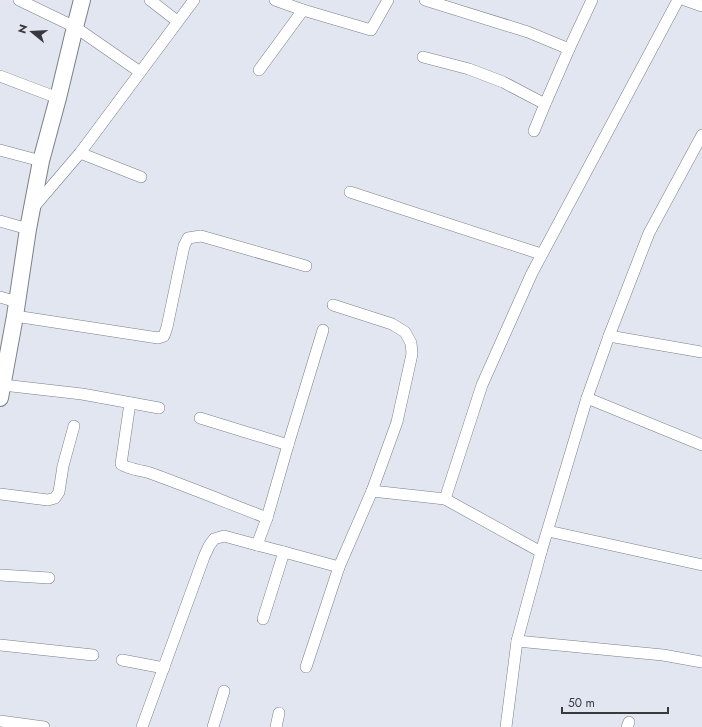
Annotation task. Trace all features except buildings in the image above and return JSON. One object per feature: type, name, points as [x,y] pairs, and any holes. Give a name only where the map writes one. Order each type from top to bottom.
[{"type":"street","points":[[18,0],[75,27],[140,72]]},
{"type":"street","points":[[82,0],[41,161],[2,384],[82,394],[159,408]]},
{"type":"street","points":[[150,0],[177,21]]},
{"type":"street","points":[[33,209],[80,153],[194,0]]},
{"type":"street","points":[[275,0],[370,30],[388,0]]},
{"type":"street","points":[[425,0],[528,32],[570,49]]},
{"type":"street","points":[[534,131],[592,0]]},
{"type":"street","points":[[445,498],[482,385],[532,273],[678,0]]},
{"type":"street","points":[[685,0],[702,6]]},
{"type":"street","points":[[259,70],[303,10]]},
{"type":"street","points":[[424,57],[469,69],[503,82],[545,104]]},
{"type":"street","points":[[0,76],[58,98]]},
{"type":"street","points":[[506,727],[517,641],[587,398],[609,336],[649,233],[702,135]]},
{"type":"street","points":[[0,150],[41,161]]},
{"type":"street","points":[[80,153],[141,177]]},
{"type":"street","points":[[350,192],[541,254]]},
{"type":"street","points":[[0,221],[28,230]]},
{"type":"street","points":[[0,297],[16,309],[158,338],[164,336],[167,327],[184,246],[188,238],[201,236],[306,266]]},
{"type":"street","points":[[306,667],[339,568],[372,491],[397,422],[412,354],[411,343],[405,332],[392,324],[333,305]]},
{"type":"street","points":[[257,545],[267,518],[324,330]]},
{"type":"street","points":[[609,336],[702,352]]},
{"type":"street","points":[[587,398],[702,445]]},
{"type":"street","points":[[130,403],[121,464],[165,478],[267,518]]},
{"type":"street","points":[[200,418],[288,445]]},
{"type":"street","points":[[0,494],[48,500],[55,498],[59,492],[63,466],[74,426]]},
{"type":"street","points":[[372,491],[445,498],[542,552]]},
{"type":"street","points":[[548,531],[702,565]]},
{"type":"street","points":[[142,727],[204,557],[214,539],[224,536],[339,568]]},
{"type":"street","points":[[263,620],[284,552]]},
{"type":"street","points":[[0,575],[49,578]]},
{"type":"street","points":[[517,641],[663,655],[702,662]]},
{"type":"street","points":[[0,645],[93,655]]},
{"type":"street","points":[[122,660],[164,668]]},
{"type":"street","points":[[213,727],[224,691]]},
{"type":"street","points":[[276,727],[279,713]]},
{"type":"street","points":[[0,721],[44,727]]}]
